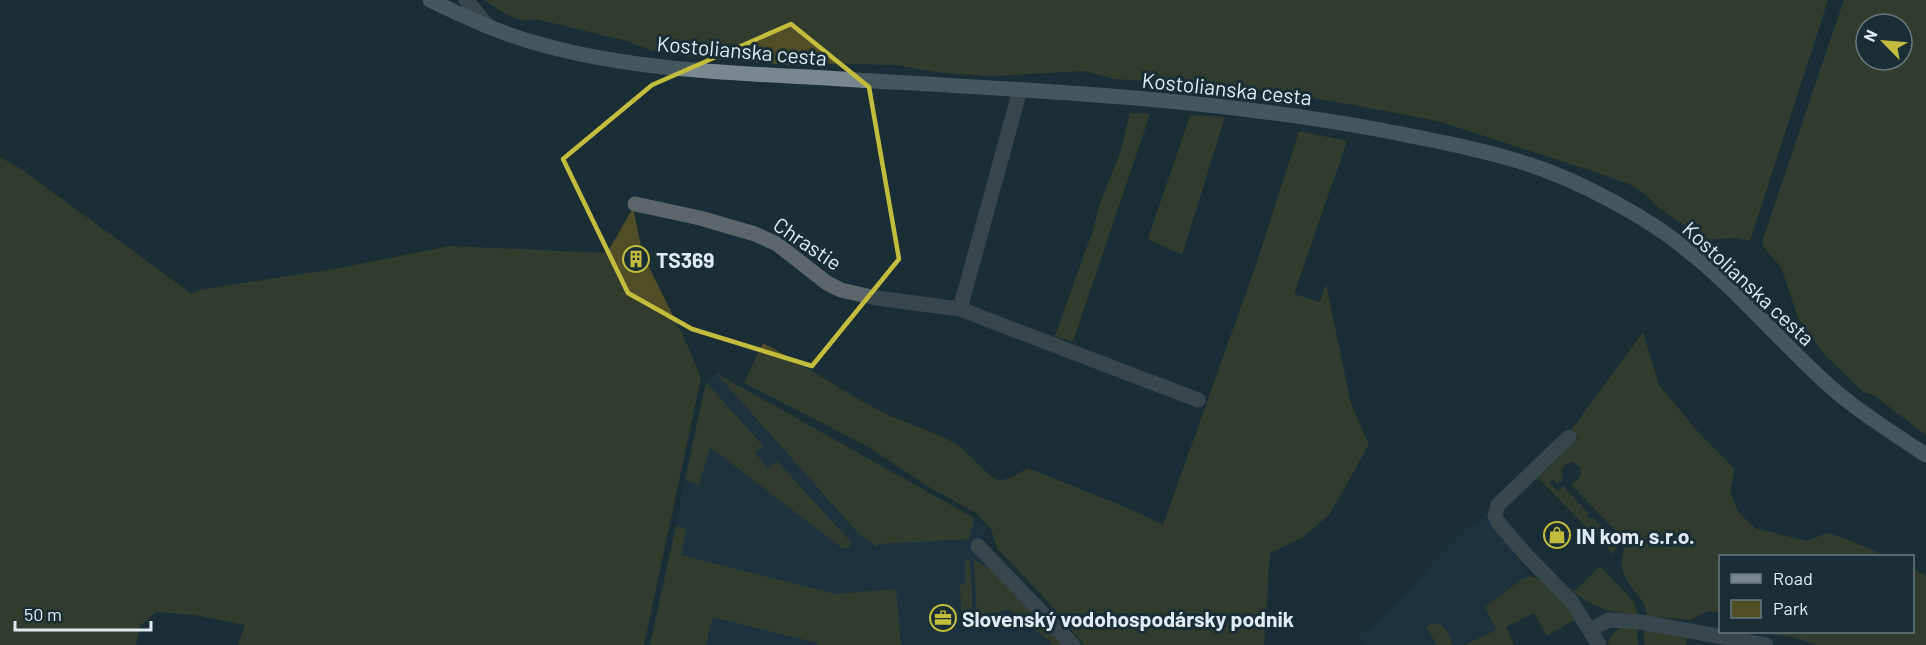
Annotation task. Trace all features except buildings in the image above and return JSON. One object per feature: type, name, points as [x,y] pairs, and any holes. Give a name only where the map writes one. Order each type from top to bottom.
[{"type":"street","name":"Kostolianska cesta","points":[[430,0],[489,27],[540,45],[574,53],[675,68],[1080,94],[1278,113],[1431,140],[1532,166],[1616,205],[1689,251],[1840,395],[1926,455]]},
{"type":"street","points":[[466,0],[489,27]]},
{"type":"street","points":[[960,309],[1020,90]]},
{"type":"street","name":"Chrastie","points":[[635,204],[700,218],[755,234],[777,244],[827,283],[855,294],[960,309],[1198,400]]},
{"type":"street","points":[[1569,437],[1498,505],[1495,515],[1497,521],[1527,556],[1571,601],[1599,645]]},
{"type":"street","points":[[978,546],[1073,645]]},
{"type":"street","points":[[1590,630],[1609,620],[1641,622],[1766,645]]},
{"type":"highlighted area","points":[[791,24],[869,87],[899,259],[812,366],[692,329],[628,293],[563,159],[652,85]]},
{"type":"shaded area","points":[[716,373],[974,518],[986,528],[978,546],[1073,645],[650,645],[706,382]]},
{"type":"shaded area","points":[[1486,512],[1530,576],[1522,579],[1485,607],[1496,630],[1465,645],[1365,645],[1359,634],[1373,626],[1466,529],[1481,520]]},
{"type":"green space","points":[[484,0],[1828,0],[1750,241],[1737,238],[1701,237],[1631,185],[1441,122],[1391,112],[1319,99],[1277,95],[1259,90],[1204,89],[1173,83],[1115,79],[1084,71],[991,76],[942,73],[896,65],[803,63],[801,66],[689,57],[650,50],[626,41],[536,19],[522,20],[502,12]]},
{"type":"green space","points":[[1844,0],[1926,0],[1926,435],[1875,396],[1862,391],[1823,353],[1798,318],[1781,267],[1764,248],[1762,242]]},
{"type":"green space","points":[[1130,113],[1150,114],[1073,342],[1055,336],[1093,230],[1099,206],[1120,153]]},
{"type":"green space","points":[[1190,115],[1225,117],[1182,255],[1148,239]]},
{"type":"green space","points":[[1299,131],[1347,141],[1294,294],[1320,302],[1326,284],[1351,404],[1369,444],[1330,514],[1303,537],[1270,553],[1264,645],[1084,645],[1039,592],[997,548],[991,529],[976,513],[929,487],[867,446],[744,383],[763,343],[882,412],[929,431],[962,448],[994,478],[1006,479],[1028,468],[1163,525],[1256,265]]},
{"type":"green space","points":[[0,157],[21,169],[192,294],[199,290],[340,268],[449,246],[607,253],[633,208],[643,255],[701,378],[644,645],[238,645],[245,625],[195,615],[156,612],[140,626],[136,645],[0,645]]},
{"type":"green space","points":[[1643,332],[1659,385],[1699,433],[1735,469],[1730,491],[1738,512],[1755,528],[1807,541],[1827,533],[1884,555],[1719,555],[1719,612],[1708,611],[1690,620],[1647,616],[1643,602],[1623,572],[1622,560],[1625,546],[1630,548],[1631,544],[1624,541],[1625,539],[1605,521],[1606,519],[1597,514],[1598,511],[1586,502],[1587,499],[1582,498],[1583,495],[1578,494],[1579,491],[1571,486],[1580,476],[1580,467],[1573,462],[1566,464],[1561,470],[1563,479],[1557,484],[1553,479],[1549,483],[1558,491],[1563,486],[1578,501],[1577,503],[1582,505],[1581,507],[1585,508],[1585,511],[1589,512],[1587,517],[1597,520],[1596,523],[1601,524],[1600,527],[1616,540],[1615,542],[1619,544],[1613,554],[1538,478],[1578,439],[1572,429]]},
{"type":"green space","points":[[716,373],[974,518],[969,539],[878,544],[877,547],[857,532]]},
{"type":"green space","points":[[706,382],[763,446],[755,453],[768,469],[777,461],[849,540],[851,543],[849,547],[842,548],[710,447],[699,485],[685,480]]},
{"type":"green space","points":[[676,526],[687,529],[681,555],[836,594],[896,589],[901,645],[818,645],[818,643],[713,617],[706,645],[650,645]]},
{"type":"green space","points":[[965,559],[970,560],[973,620],[962,624],[960,585],[965,584]]},
{"type":"green space","points":[[974,560],[994,571],[1063,645],[1054,645],[1009,609],[977,619]]},
{"type":"green space","points":[[1600,566],[1634,602],[1638,615],[1603,609],[1572,591],[1576,590]]},
{"type":"green space","points":[[1914,570],[1926,576],[1926,645],[1817,645],[1793,637],[1759,633],[1914,633]]},
{"type":"green space","points":[[1530,576],[1550,588],[1576,619],[1547,636],[1534,613],[1506,627],[1514,645],[1465,645],[1496,630],[1485,607],[1522,579]]},
{"type":"green space","points":[[1435,623],[1445,628],[1453,645],[1437,645],[1426,626]]},
{"type":"green space","points":[[1620,628],[1637,629],[1638,645],[1608,645],[1610,637]]},
{"type":"green space","points":[[1643,629],[1687,636],[1686,645],[1645,645]]},
{"type":"place","name":"TS369","points":[[636,259]]},
{"type":"place","name":"IN kom, s.r.o.","points":[[1557,535]]},
{"type":"place","name":"Slovenský vodohospodársky podnik","points":[[943,618]]}]
